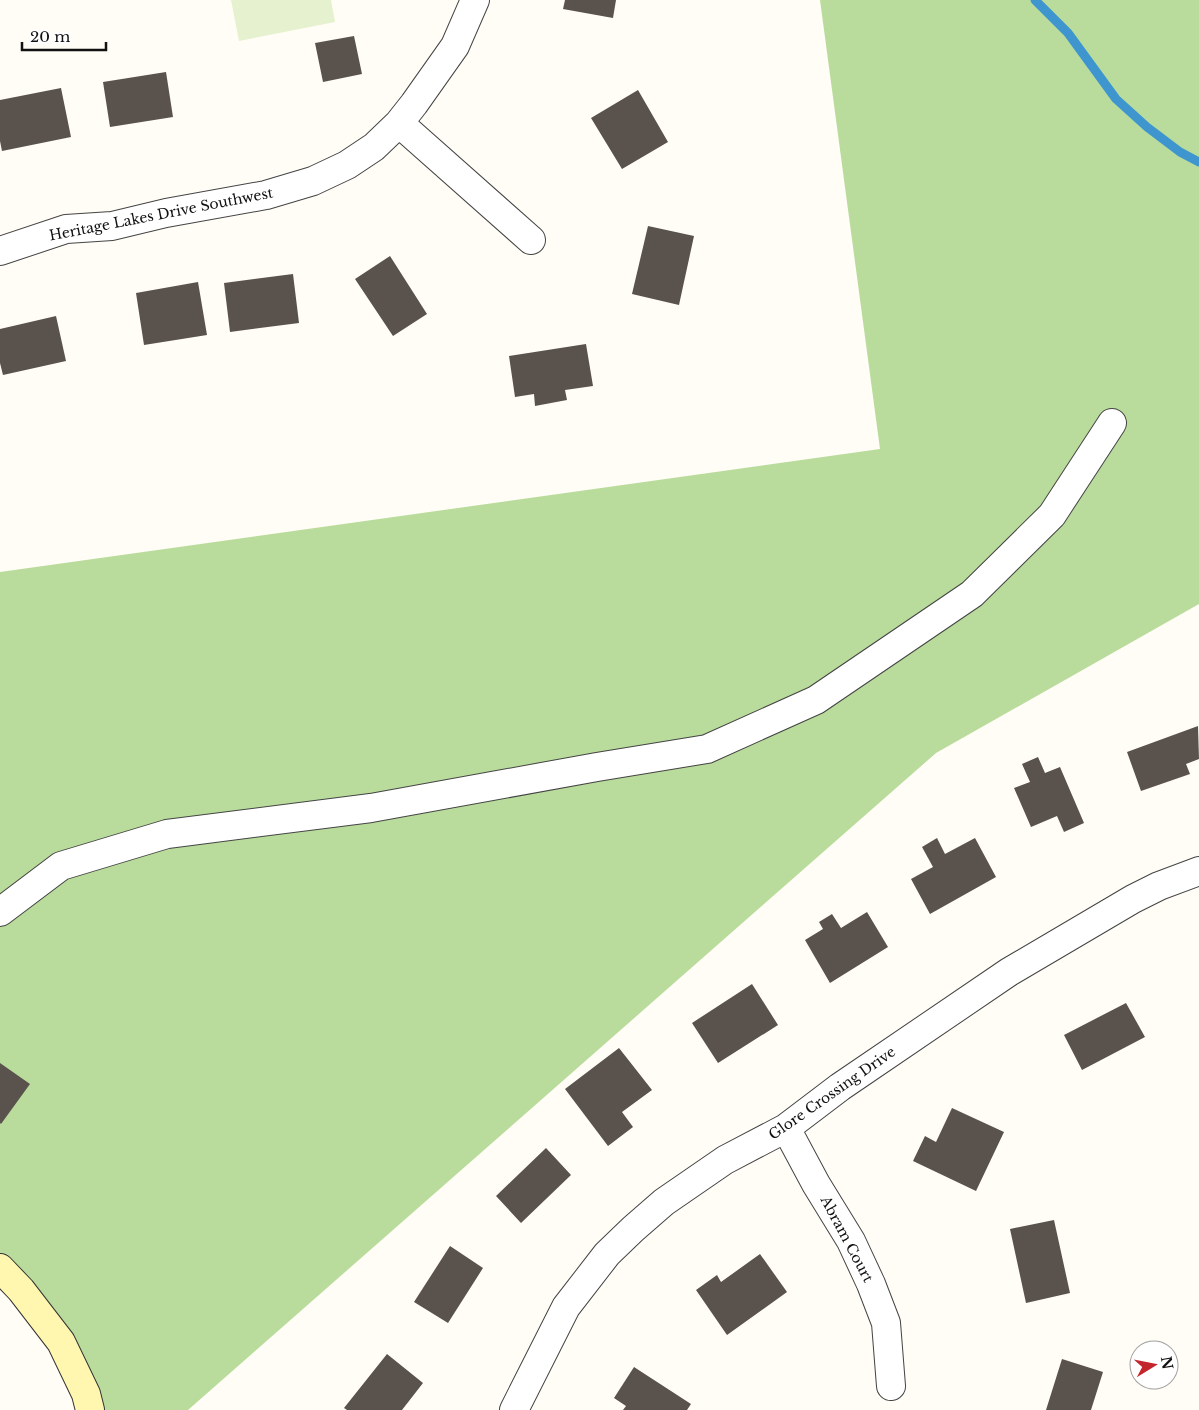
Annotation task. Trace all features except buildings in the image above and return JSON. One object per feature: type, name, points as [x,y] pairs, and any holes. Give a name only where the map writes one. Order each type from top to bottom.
[{"type":"street","name":"Heritage Lakes Drive Southwest","points":[[0,250],[66,230],[112,226],[166,213],[266,195],[313,181],[347,165],[374,147],[414,104],[455,46],[476,0]]},
{"type":"street","points":[[398,123],[531,240]]},
{"type":"street","points":[[0,912],[61,866],[167,834],[370,808],[707,748],[816,700],[972,594],[1052,515],[1112,423]]},
{"type":"street","name":"Glore Crossing Drive","points":[[514,1410],[566,1307],[607,1254],[664,1202],[725,1160],[786,1128],[840,1088],[1009,972],[1133,899],[1159,886],[1199,871]]},
{"type":"street","name":"Abram Court","points":[[786,1128],[816,1184],[851,1241],[871,1284],[886,1323],[891,1386]]},
{"type":"street","points":[[0,1268],[21,1290],[61,1342],[86,1394],[90,1410]]},
{"type":"green space","points":[[231,0],[331,0],[335,22],[239,41]]},
{"type":"green space","points":[[820,0],[1199,0],[1199,604],[936,753],[188,1410],[100,1410],[0,1281],[0,572],[880,449]]},
{"type":"waterway","points":[[1035,0],[1068,33],[1116,99],[1147,127],[1180,152],[1199,162]]}]
